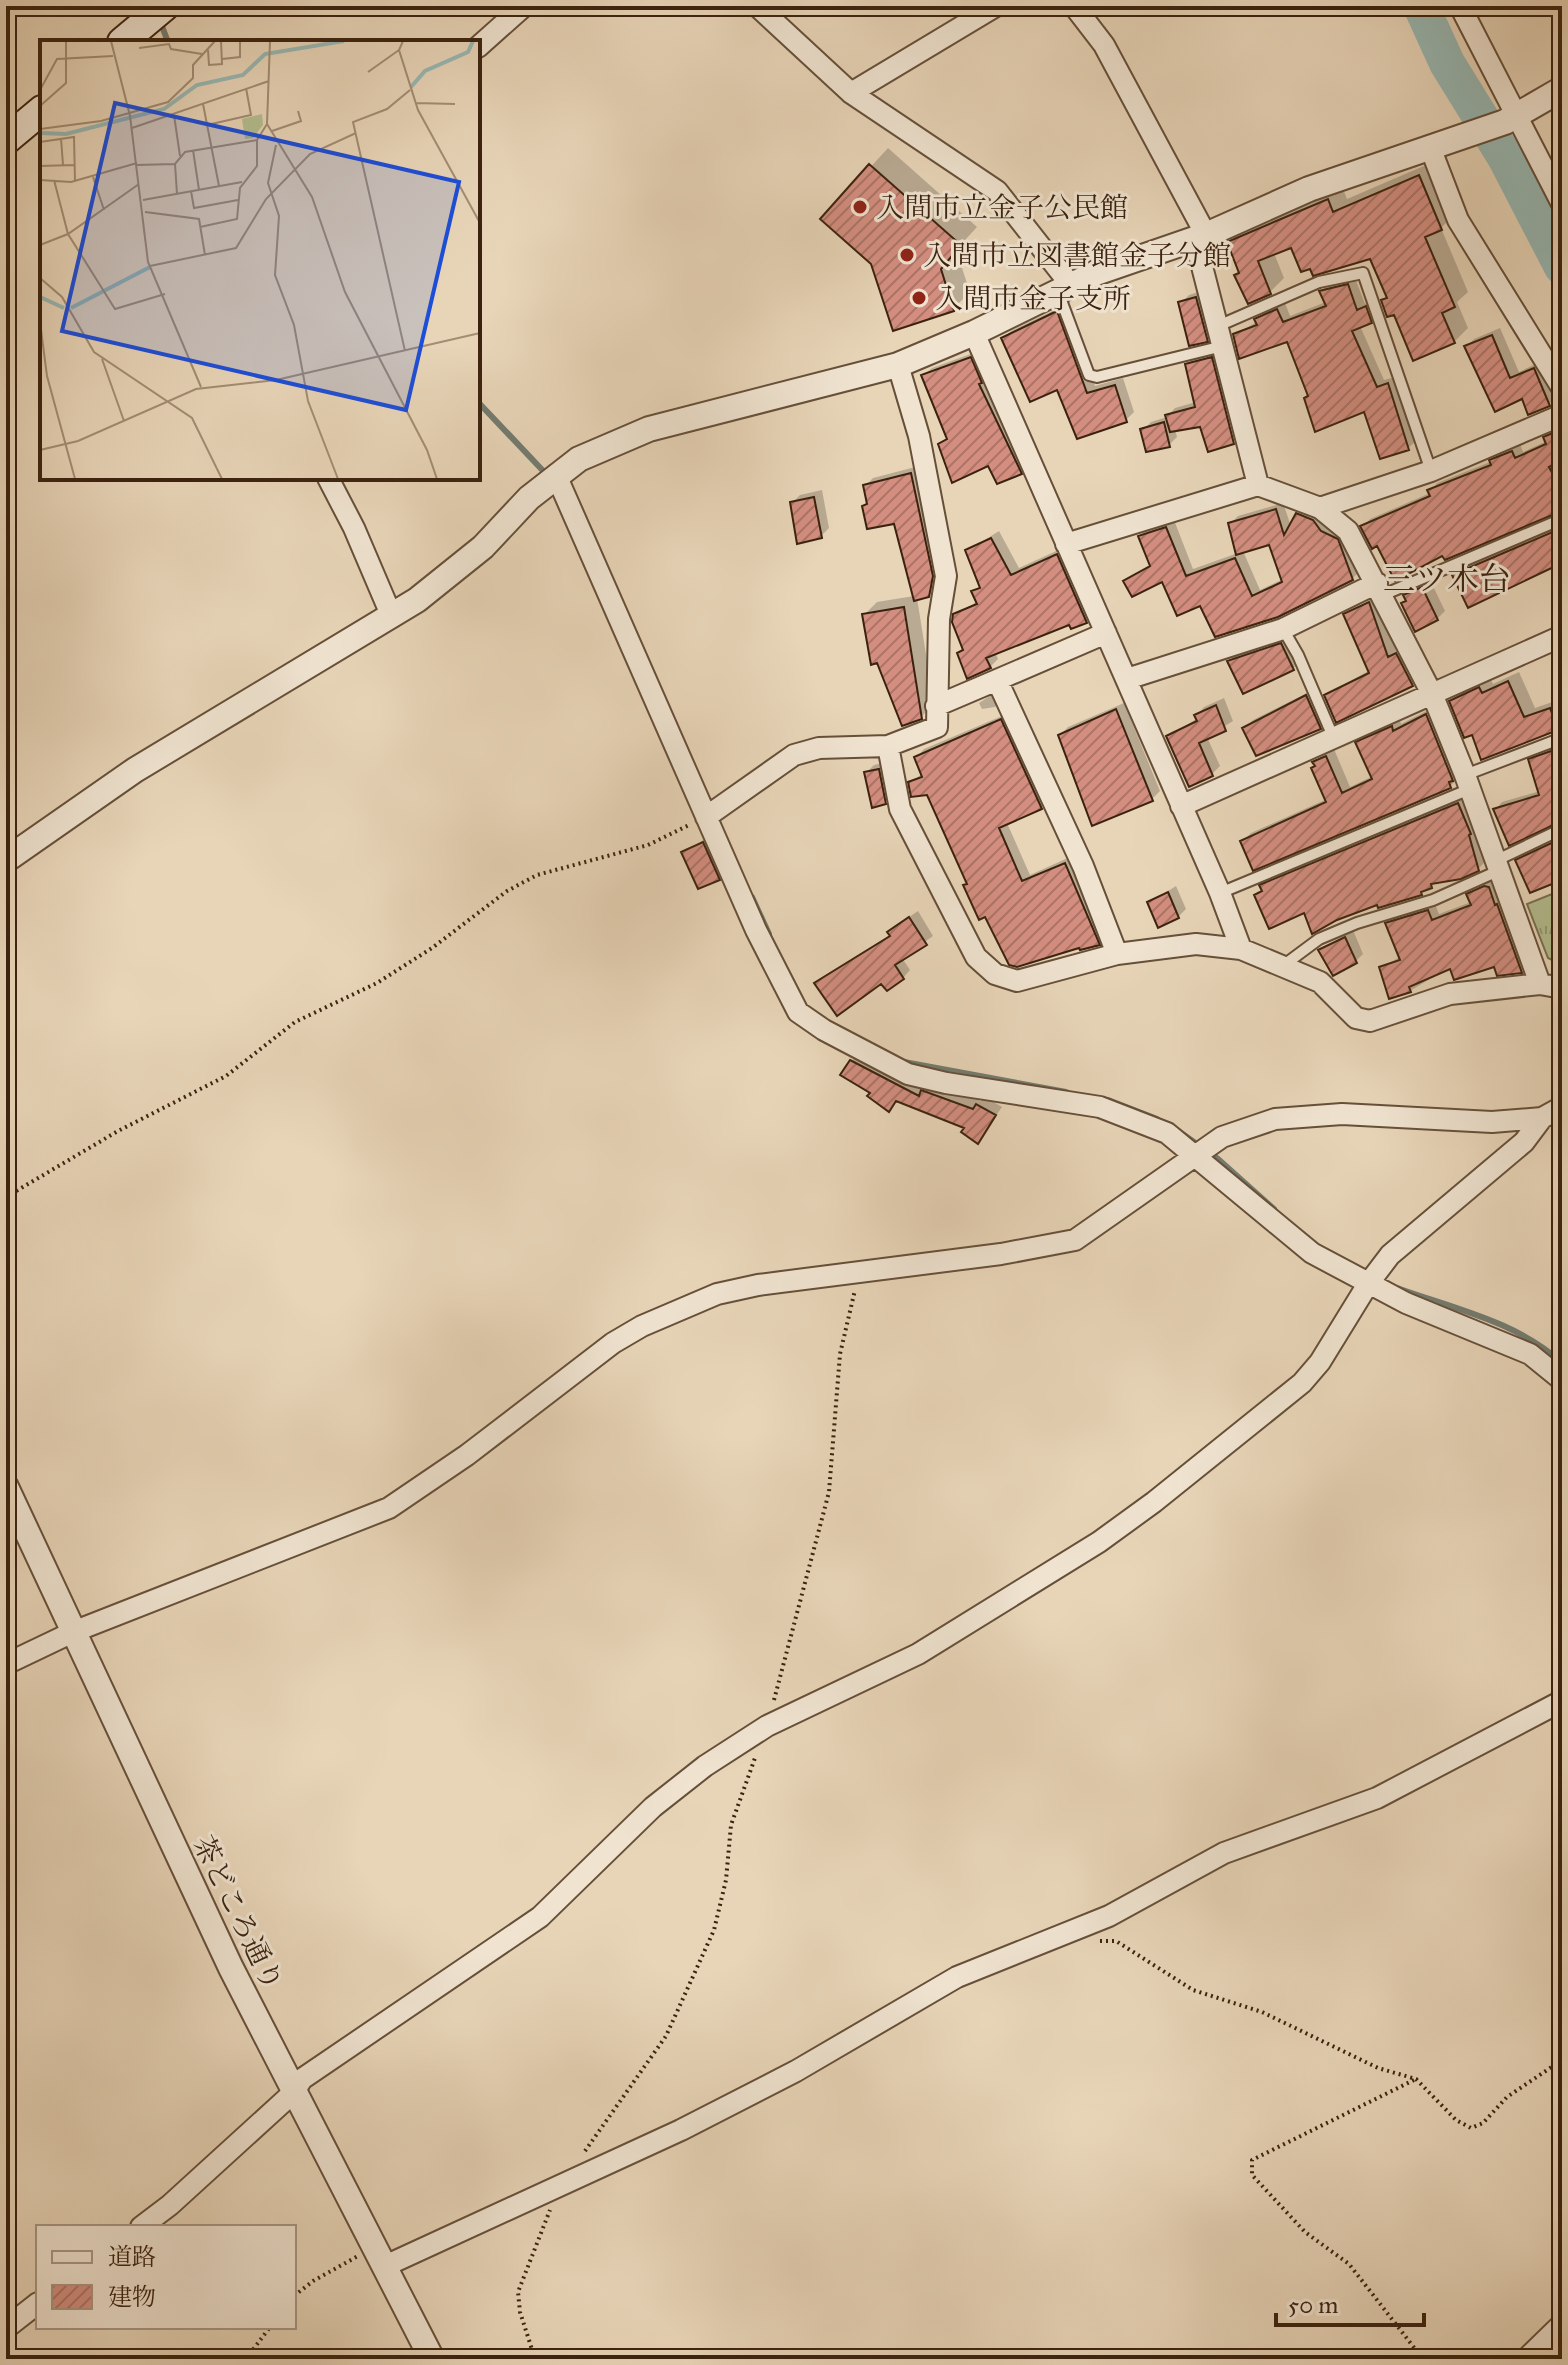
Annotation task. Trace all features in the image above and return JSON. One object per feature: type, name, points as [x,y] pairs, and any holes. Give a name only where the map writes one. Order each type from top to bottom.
[{"type":"main road","points":[[124,40],[165,6]]},
{"type":"main road","points":[[6,140],[40,112]]},
{"type":"street","points":[[480,45],[524,6]]},
{"type":"street","points":[[757,6],[851,93],[997,191],[1064,287]]},
{"type":"street","points":[[851,93],[996,6]]},
{"type":"street","points":[[1074,6],[1104,45],[1200,237],[1218,326],[1258,485]]},
{"type":"street","points":[[1460,6],[1510,119],[1562,204]]},
{"type":"street","points":[[6,860],[135,770],[392,617],[450,576],[556,475],[579,459],[649,429],[898,365],[974,333],[1064,287],[1200,237],[1309,189],[1510,119],[1562,89]]},
{"type":"street","points":[[1438,144],[1458,220],[1562,388]]},
{"type":"street","points":[[974,333],[1220,893],[1241,949]]},
{"type":"street","points":[[706,817],[794,755],[819,748],[888,746],[937,727],[939,619],[946,576],[919,436],[898,365]]},
{"type":"street","points":[[1320,508],[1431,471],[1562,415]]},
{"type":"street","points":[[556,475],[778,978],[798,1012],[824,1030],[908,1074],[946,1083],[1100,1107],[1167,1133],[1312,1253],[1368,1284],[1530,1354],[1562,1380]]},
{"type":"street","points":[[329,480],[354,528],[392,617]]},
{"type":"street","points":[[1066,544],[1258,485],[1320,508],[1348,531],[1433,696],[1468,782],[1540,984]]},
{"type":"street","points":[[1127,679],[1283,629],[1380,589]]},
{"type":"street","points":[[936,706],[1106,633]]},
{"type":"street","points":[[1181,806],[1562,637]]},
{"type":"street","points":[[997,680],[1083,866],[1117,954]]},
{"type":"street","points":[[888,746],[900,809],[976,957],[995,974],[1017,981],[1117,954],[1196,944],[1241,949],[1320,982],[1356,1018],[1370,1021],[1450,994],[1540,984],[1562,988]]},
{"type":"street","points":[[6,1664],[73,1632],[389,1508],[467,1455],[613,1343],[686,1305],[758,1285],[1075,1240],[1194,1155],[1222,1137],[1251,1125],[1302,1115],[1492,1122],[1542,1118],[1562,1107]]},
{"type":"street","points":[[144,2225],[170,2205],[294,2092],[302,2079],[540,1917],[678,1785],[767,1726],[918,1654],[1099,1542],[1154,1502],[1302,1383],[1320,1362],[1368,1284],[1390,1255],[1524,1142],[1542,1118]]},
{"type":"street","name":"茶どころ通り","points":[[6,1487],[175,1853],[432,2359]]},
{"type":"street","points":[[380,2257],[561,2185],[681,2130],[796,2071],[957,1977],[1109,1916],[1224,1853],[1377,1798],[1562,1701]]},
{"type":"street","points":[[6,2328],[36,2305]]},
{"type":"street","points":[[1526,2359],[1562,2324]]},
{"type":"lane","points":[[1218,326],[1319,282],[1363,273],[1431,471]]},
{"type":"lane","points":[[1064,287],[1089,375],[1097,377],[1223,346]]},
{"type":"lane","points":[[1380,589],[1562,519]]},
{"type":"lane","points":[[1283,629],[1298,655],[1334,739]]},
{"type":"lane","points":[[1220,893],[1562,738]]},
{"type":"lane","points":[[1284,965],[1331,933],[1433,900],[1562,829]]},
{"type":"path","points":[[6,1197],[118,1131],[226,1076],[295,1022],[377,983],[527,880],[648,845],[706,817]]},
{"type":"path","points":[[535,2359],[520,2312],[518,2292],[561,2185],[666,2036],[714,1930],[731,1825],[767,1726],[829,1492],[840,1354],[861,1270]]},
{"type":"path","points":[[1062,1935],[1083,1942],[1116,1941],[1193,1990],[1262,2012],[1378,2068],[1416,2079],[1456,2120],[1471,2128],[1483,2123],[1507,2097],[1562,2060]]},
{"type":"path","points":[[1416,2079],[1252,2160],[1252,2175],[1305,2232],[1349,2264],[1423,2359]]},
{"type":"path","points":[[296,2294],[313,2281],[380,2257]]},
{"type":"path","points":[[246,2359],[268,2329]]},
{"type":"green space","points":[[1562,890],[1562,965],[1548,958],[1527,904]]},
{"type":"building","name":"入間市立図書館金子分館","points":[[869,164],[961,245],[941,269],[954,311],[893,331],[871,264],[820,219]]},
{"type":"building","points":[[1419,175],[1442,230],[1425,237],[1455,307],[1442,313],[1455,343],[1413,361],[1394,315],[1387,317],[1381,300],[1387,298],[1370,259],[1313,276],[1310,269],[1301,272],[1291,248],[1258,261],[1271,294],[1248,304],[1234,275],[1239,273],[1227,242],[1328,199],[1333,212]]},
{"type":"building","points":[[1348,284],[1357,310],[1366,306],[1372,323],[1352,331],[1377,387],[1388,383],[1409,450],[1380,459],[1364,412],[1315,432],[1304,398],[1308,396],[1287,342],[1239,359],[1233,334],[1257,325],[1254,319],[1277,309],[1283,322],[1326,306],[1319,291]]},
{"type":"building","points":[[1196,297],[1208,342],[1189,346],[1178,302]]},
{"type":"building","points":[[1057,311],[1087,393],[1115,385],[1127,422],[1077,439],[1057,390],[1030,402],[1001,338]]},
{"type":"building","points":[[1492,335],[1510,378],[1534,368],[1550,406],[1528,415],[1522,399],[1495,412],[1464,346]]},
{"type":"building","points":[[971,357],[982,383],[979,384],[1022,474],[997,484],[988,466],[952,483],[938,444],[947,439],[921,375]]},
{"type":"building","points":[[1212,357],[1234,444],[1208,452],[1200,427],[1170,432],[1165,415],[1195,407],[1185,364]]},
{"type":"building","points":[[1164,422],[1170,447],[1146,452],[1140,429]]},
{"type":"building","points":[[1560,430],[1562,477],[1556,464],[1549,467],[1562,492],[1562,511],[1445,560],[1442,556],[1395,581],[1377,546],[1372,549],[1360,526],[1430,496],[1427,490],[1491,465],[1489,460],[1512,451],[1515,458],[1546,444],[1543,437]]},
{"type":"building","points":[[911,473],[933,576],[929,597],[914,601],[894,524],[867,529],[862,506],[867,504],[863,485]]},
{"type":"building","points":[[814,497],[822,538],[797,544],[790,502]]},
{"type":"building","points":[[1276,509],[1284,535],[1296,513],[1313,520],[1321,531],[1338,539],[1353,580],[1278,617],[1215,637],[1200,606],[1177,616],[1162,582],[1132,597],[1123,581],[1150,566],[1138,536],[1166,527],[1186,576],[1235,558],[1252,596],[1282,582],[1269,545],[1236,555],[1228,523]]},
{"type":"building","points":[[1562,528],[1562,563],[1468,608],[1452,575]]},
{"type":"building","points":[[991,538],[1011,575],[1057,554],[1087,623],[1071,629],[1069,625],[986,658],[991,668],[967,679],[957,653],[963,650],[952,622],[953,614],[977,604],[971,591],[980,588],[965,550]]},
{"type":"building","points":[[1422,587],[1438,620],[1415,632],[1401,603],[1406,601],[1403,595]]},
{"type":"building","points":[[1369,602],[1388,657],[1396,653],[1413,686],[1336,723],[1324,695],[1369,673],[1343,614]]},
{"type":"building","points":[[904,607],[922,719],[902,726],[877,663],[871,665],[862,614]]},
{"type":"building","points":[[1281,643],[1294,670],[1243,694],[1227,661]]},
{"type":"building","points":[[1508,681],[1524,717],[1550,708],[1558,730],[1481,760],[1472,735],[1464,738],[1449,701],[1479,687],[1482,693]]},
{"type":"building","points":[[1306,695],[1321,729],[1256,756],[1242,728]]},
{"type":"building","points":[[1216,705],[1226,731],[1199,743],[1213,776],[1189,787],[1166,736],[1197,721],[1194,715]]},
{"type":"building","points":[[1116,709],[1153,801],[1092,826],[1058,735]]},
{"type":"building","points":[[1426,714],[1453,781],[1449,782],[1451,788],[1253,871],[1240,841],[1326,802],[1311,768],[1315,766],[1312,762],[1326,756],[1342,793],[1372,779],[1355,742],[1392,726],[1393,731]]},
{"type":"building","points":[[1001,719],[1042,809],[999,828],[1022,881],[1065,863],[1100,945],[1079,948],[1017,967],[1009,965],[985,917],[979,920],[963,885],[967,884],[927,795],[911,797],[908,782],[922,777],[914,757]]},
{"type":"building","points":[[1554,750],[1562,775],[1562,779],[1556,781],[1562,795],[1562,821],[1509,846],[1493,809],[1539,795],[1528,759]]},
{"type":"building","points":[[879,769],[886,804],[872,808],[864,772]]},
{"type":"building","points":[[1458,803],[1471,834],[1479,871],[1461,879],[1431,884],[1432,888],[1421,892],[1422,895],[1378,908],[1377,905],[1337,920],[1312,934],[1304,913],[1269,929],[1254,895],[1262,891],[1259,885]]},
{"type":"building","points":[[1562,838],[1562,880],[1530,893],[1515,860]]},
{"type":"building","points":[[703,842],[720,880],[698,889],[681,852]]},
{"type":"building","points":[[1484,886],[1489,887],[1497,904],[1522,973],[1497,976],[1494,967],[1454,980],[1450,969],[1409,987],[1411,992],[1389,999],[1379,967],[1400,960],[1385,923],[1428,910],[1432,920],[1471,905],[1466,894]]},
{"type":"building","points":[[1168,892],[1179,918],[1158,928],[1147,902]]},
{"type":"building","points":[[909,917],[927,945],[895,965],[904,979],[887,991],[881,984],[837,1016],[814,983],[890,936],[887,932]]},
{"type":"building","points":[[1345,937],[1357,963],[1333,976],[1318,950]]},
{"type":"building","points":[[850,1060],[919,1096],[921,1090],[973,1109],[976,1104],[996,1115],[978,1144],[961,1132],[964,1128],[896,1101],[889,1112],[867,1096],[870,1093],[840,1075]]},
{"type":"waterway","points":[[1421,6],[1447,63],[1505,157],[1562,267]]},
{"type":"waterway","points":[[160,21],[167,40]]},
{"type":"waterway","points":[[480,404],[547,475]]},
{"type":"waterway","points":[[752,897],[769,934]]},
{"type":"waterway","points":[[904,1062],[1066,1092]]},
{"type":"waterway","points":[[1108,1100],[1157,1119]]},
{"type":"waterway","points":[[1174,1128],[1218,1159],[1274,1209]]},
{"type":"waterway","points":[[1397,1288],[1505,1327],[1545,1349],[1562,1363]]},
{"type":"place","name":"入間市立金子公民館","points":[[860,207]]},
{"type":"place","name":"入間市立図書館金子分館","points":[[907,255]]},
{"type":"place","name":"入間市金子支所","points":[[919,298]]},
{"type":"district","name":"三ツ木台","points":[[1447,579]]}]
